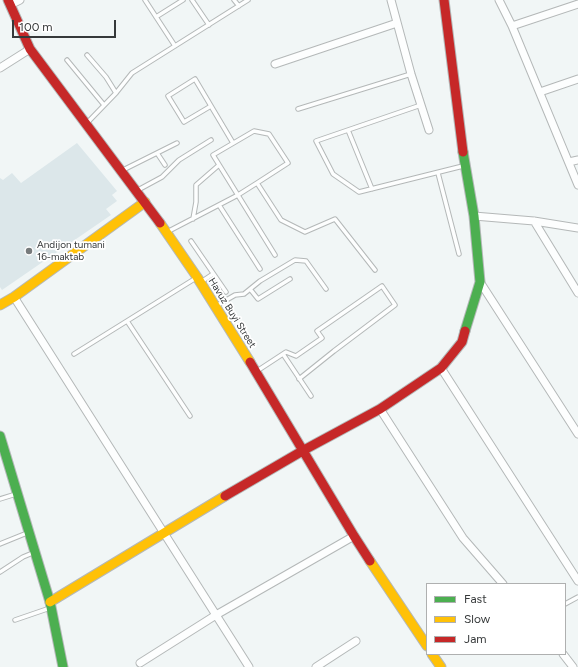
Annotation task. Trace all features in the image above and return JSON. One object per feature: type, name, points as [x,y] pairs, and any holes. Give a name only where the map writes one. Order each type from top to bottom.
[{"type":"street","points":[[9,3],[20,0]]},
{"type":"street","points":[[391,0],[428,130]]},
{"type":"street","points":[[51,605],[164,532],[304,450],[380,409],[440,368],[462,342],[480,282],[474,216],[465,166],[444,0]]},
{"type":"street","points":[[499,0],[512,26],[578,185]]},
{"type":"street","name":"Havuz Buyi Street","points":[[9,3],[30,49],[122,170],[199,280],[304,450],[354,536],[426,644]]},
{"type":"street","points":[[512,26],[578,4]]},
{"type":"street","points":[[275,64],[397,23]]},
{"type":"street","points":[[0,68],[30,49]]},
{"type":"street","points":[[540,92],[578,79]]},
{"type":"street","points":[[569,162],[578,160]]},
{"type":"street","points":[[0,305],[14,297],[145,202]]},
{"type":"street","points":[[474,216],[534,221],[578,228]]},
{"type":"street","points":[[534,221],[578,293]]},
{"type":"street","points":[[480,282],[578,434]]},
{"type":"street","points":[[14,297],[249,667]]},
{"type":"street","points":[[440,368],[578,581]]},
{"type":"street","points":[[380,409],[463,538],[502,583]]},
{"type":"street","points":[[0,436],[28,533],[36,552],[51,605],[63,667]]},
{"type":"street","points":[[140,663],[216,615],[354,536]]},
{"type":"street","points":[[316,667],[356,641]]},
{"type":"street","points":[[433,655],[441,667]]},
{"type":"street","points":[[564,655],[573,667]]},
{"type":"lane","points":[[145,0],[175,46]]},
{"type":"lane","points":[[156,17],[183,0]]},
{"type":"lane","points":[[192,0],[209,25]]},
{"type":"lane","points":[[234,0],[239,6]]},
{"type":"lane","points":[[86,123],[116,93],[132,73],[248,0]]},
{"type":"lane","points":[[87,55],[106,77],[116,93]]},
{"type":"lane","points":[[67,60],[104,105]]},
{"type":"lane","points":[[298,109],[411,74]]},
{"type":"lane","points":[[211,106],[184,122],[168,96],[195,79],[234,143]]},
{"type":"lane","points":[[421,106],[316,141],[333,174],[358,192],[465,166]]},
{"type":"lane","points":[[348,130],[372,189]]},
{"type":"lane","points":[[166,232],[238,195],[288,163],[269,134],[254,131],[213,155],[238,195],[275,255]]},
{"type":"lane","points":[[137,191],[162,177],[180,160],[211,140]]},
{"type":"lane","points":[[122,170],[177,143]]},
{"type":"lane","points":[[157,154],[165,165]]},
{"type":"lane","points":[[193,218],[196,202],[196,185],[219,165]]},
{"type":"lane","points":[[438,172],[459,254]]},
{"type":"lane","points":[[257,183],[281,220],[305,232],[335,219],[375,270]]},
{"type":"lane","points":[[219,205],[260,269]]},
{"type":"lane","points":[[191,241],[226,292]]},
{"type":"lane","points":[[215,306],[235,295],[244,294],[260,281],[295,260],[306,261],[326,289]]},
{"type":"lane","points":[[74,354],[127,321],[199,280],[213,274]]},
{"type":"lane","points":[[250,289],[258,298],[290,279]]},
{"type":"lane","points":[[256,372],[286,352],[296,356],[322,338],[317,331],[382,286],[395,305],[300,379]]},
{"type":"lane","points":[[127,321],[190,416]]},
{"type":"lane","points":[[283,354],[311,396]]},
{"type":"lane","points":[[0,499],[17,494]]},
{"type":"lane","points":[[0,544],[28,533]]},
{"type":"lane","points":[[0,572],[23,557],[36,552]]},
{"type":"lane","points":[[566,603],[578,597]]},
{"type":"lane","points":[[15,620],[51,605]]},
{"type":"shaded area","name":"Andijon tumani 16-maktab","points":[[77,143],[117,191],[112,195],[117,201],[106,209],[111,215],[2,290],[0,287],[0,178],[3,180],[12,173],[21,183]]},
{"type":"traffic: fast","points":[[463,152],[474,216],[480,282],[465,331]]},
{"type":"traffic: fast","points":[[0,436],[50,602],[63,667]]},
{"type":"traffic: slow","points":[[0,305],[14,297],[145,202]]},
{"type":"traffic: slow","points":[[160,223],[197,277],[250,362]]},
{"type":"traffic: slow","points":[[50,602],[225,496]]},
{"type":"traffic: slow","points":[[370,561],[426,645]]},
{"type":"traffic: slow","points":[[433,655],[441,667]]},
{"type":"traffic: jam","points":[[8,0],[30,49],[160,223]]},
{"type":"traffic: jam","points":[[444,0],[463,152]]},
{"type":"traffic: jam","points":[[225,496],[304,450],[380,409],[441,368],[462,342],[465,331]]},
{"type":"traffic: jam","points":[[250,362],[370,561]]},
{"type":"place","name":"Andijon tumani 16-maktab","points":[[29,251]]}]
